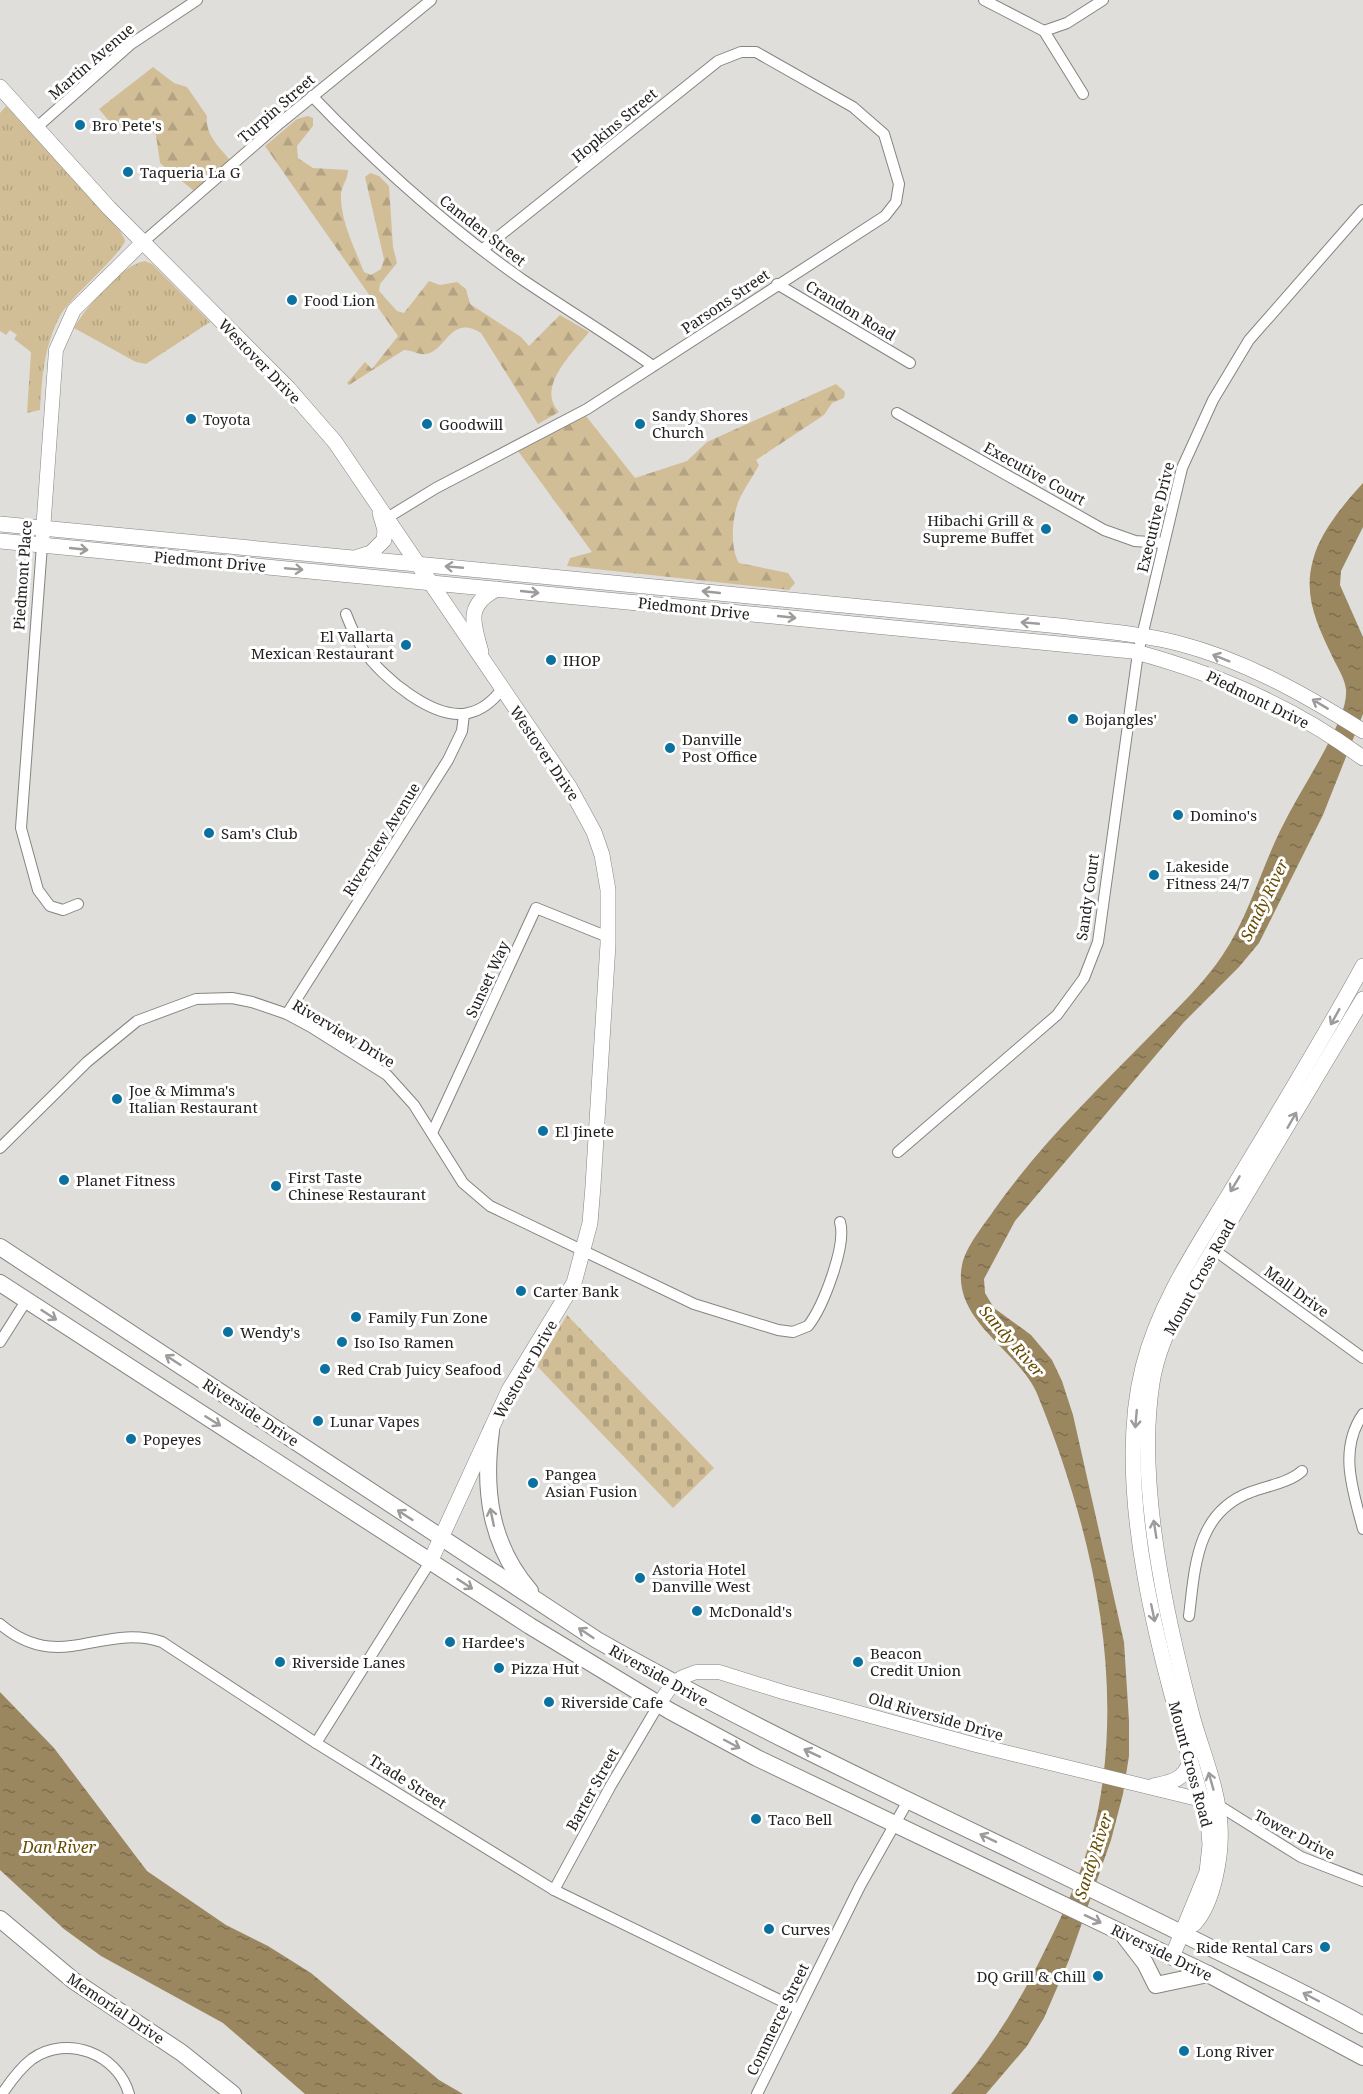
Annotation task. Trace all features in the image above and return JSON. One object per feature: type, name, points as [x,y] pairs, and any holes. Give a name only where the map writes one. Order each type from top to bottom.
[{"type":"main road","name":"Westover Drive","points":[[2,96],[36,128],[142,243],[288,388],[334,442],[570,788],[594,832],[606,874],[608,937],[590,1223],[574,1282],[563,1305],[509,1390],[430,1562]]},
{"type":"main road","points":[[356,558],[371,553],[384,540],[385,530],[376,501]]},
{"type":"main road","name":"Piedmont Drive","points":[[0,524],[1060,626],[1143,637],[1207,652],[1275,681],[1309,698],[1363,731]]},
{"type":"main road","name":"Piedmont Drive","points":[[0,541],[1138,653],[1222,679],[1327,733],[1363,758]]},
{"type":"main road","points":[[486,666],[472,621],[479,602],[497,589]]},
{"type":"main road","name":"Mount Cross Road","points":[[1184,1934],[1209,1860],[1210,1833],[1151,1604],[1138,1513],[1134,1450],[1143,1366],[1174,1285],[1310,1060],[1363,966]]},
{"type":"main road","name":"Mount Cross Road","points":[[1184,1934],[1198,1920],[1213,1886],[1220,1847],[1218,1805],[1172,1635],[1154,1522],[1148,1436],[1152,1382],[1162,1343],[1177,1310],[1363,999]]},
{"type":"main road","name":"Riverside Drive","points":[[0,1247],[597,1640],[729,1714],[1124,1903],[1238,1959],[1363,2025]]},
{"type":"main road","name":"Riverside Drive","points":[[0,1283],[394,1536],[430,1562],[659,1704],[757,1758],[1208,1974],[1363,2057]]},
{"type":"main road","points":[[491,1431],[487,1475],[492,1519],[515,1570],[540,1603]]},
{"type":"main road","points":[[1150,1785],[1178,1780],[1186,1772],[1190,1762]]},
{"type":"main road","name":"Memorial Drive","points":[[0,1919],[74,1981],[165,2040],[233,2094]]},
{"type":"main road","points":[[1120,1931],[1145,1963],[1156,1984],[1208,1974]]},
{"type":"main road","points":[[1172,1957],[1184,1934]]},
{"type":"main road","points":[[1338,2043],[1363,2064]]},
{"type":"street","name":"Martin Avenue","points":[[36,128],[131,44],[197,0]]},
{"type":"street","name":"Turpin Street","points":[[142,243],[312,96],[431,0]]},
{"type":"street","points":[[984,0],[1044,32],[1083,94]]},
{"type":"street","points":[[1044,32],[1067,23],[1103,0]]},
{"type":"street","name":"Hopkins Street","points":[[483,249],[717,61],[748,51],[756,52],[773,61]]},
{"type":"street","name":"Parsons Street","points":[[387,518],[436,488],[586,409],[885,216],[896,202],[899,184],[890,148],[874,123],[853,107],[773,61]]},
{"type":"street","name":"Camden Street","points":[[312,96],[371,158],[483,249],[521,278],[653,366]]},
{"type":"street","name":"Executive Drive","points":[[1143,637],[1182,468],[1213,400],[1259,327],[1363,210]]},
{"type":"street","name":"Piedmont Place","points":[[78,904],[63,910],[50,906],[38,890],[21,828],[53,366],[61,333],[85,297],[142,243]]},
{"type":"street","name":"Crandon Road","points":[[777,284],[910,363]]},
{"type":"street","name":"Executive Court","points":[[897,414],[1104,530],[1135,541],[1163,543]]},
{"type":"street","points":[[346,614],[365,652],[389,678],[422,702],[464,714],[487,705],[502,689]]},
{"type":"street","name":"Sandy Court","points":[[898,1152],[1056,1015],[1084,978],[1098,942],[1138,653],[1143,637]]},
{"type":"street","name":"Riverview Avenue","points":[[287,1014],[448,760],[462,731],[464,714]]},
{"type":"street","name":"Sunset Way","points":[[432,1133],[536,908],[608,937]]},
{"type":"street","name":"Riverview Drive","points":[[0,1148],[123,1030],[152,1013],[196,999],[214,997],[252,1002],[287,1014],[387,1075],[404,1092],[463,1183],[477,1197],[583,1253],[694,1304],[733,1317],[793,1332],[801,1330],[812,1320],[841,1251],[843,1236],[840,1222]]},
{"type":"street","name":"Mall Drive","points":[[1214,1248],[1363,1358]]},
{"type":"street","points":[[0,1342],[26,1301]]},
{"type":"street","points":[[1363,1414],[1355,1427],[1349,1457],[1350,1480],[1363,1529]]},
{"type":"street","points":[[1189,1616],[1197,1550],[1210,1522],[1239,1497],[1293,1478],[1302,1471]]},
{"type":"street","points":[[316,1743],[430,1562]]},
{"type":"street","name":"Trade Street","points":[[0,1624],[26,1642],[50,1648],[133,1638],[162,1642],[316,1743],[554,1890],[798,2009]]},
{"type":"street","name":"Old Riverside Drive","points":[[673,1683],[696,1672],[724,1672],[771,1689],[929,1732],[1150,1785],[1218,1805]]},
{"type":"street","points":[[659,1704],[673,1683]]},
{"type":"street","name":"Barter Street","points":[[554,1890],[610,1787],[659,1704]]},
{"type":"street","name":"Commerce Street","points":[[757,2094],[798,2009],[894,1823],[909,1799]]},
{"type":"street","name":"Tower Drive","points":[[1218,1805],[1301,1857],[1363,1881]]},
{"type":"street","points":[[2,2094],[31,2059],[66,2048],[90,2052],[101,2057],[118,2072],[129,2094]]},
{"type":"green space","points":[[153,67],[174,83],[187,87],[207,116],[208,128],[213,139],[230,160],[194,191],[160,163],[156,135],[146,126],[118,132],[99,109]]},
{"type":"green space","points":[[6,106],[120,231],[125,240],[116,254],[60,316],[47,350],[40,410],[27,413],[31,352],[14,339],[17,335],[10,330],[6,335],[0,331],[0,113]]},
{"type":"green space","points":[[308,116],[313,118],[313,126],[297,146],[298,158],[313,168],[348,170],[341,194],[343,216],[364,272],[371,275],[381,269],[384,259],[365,177],[370,173],[379,176],[389,186],[393,247],[397,263],[380,284],[379,291],[397,311],[404,313],[429,281],[440,285],[457,282],[466,289],[470,304],[521,337],[529,346],[560,315],[589,332],[559,370],[554,381],[551,392],[553,402],[559,412],[538,424],[481,333],[472,329],[458,329],[428,354],[404,350],[349,385],[347,383],[365,362],[372,369],[398,336],[265,146],[297,119]]},
{"type":"green space","points":[[145,261],[152,264],[210,322],[146,364],[136,362],[74,328],[95,299],[115,278],[125,270]]},
{"type":"green space","points":[[836,384],[845,392],[844,398],[832,403],[824,415],[756,460],[759,465],[742,494],[736,510],[733,538],[739,563],[788,573],[795,583],[789,590],[567,566],[570,558],[592,552],[518,451],[586,416],[635,478],[687,461],[707,442]]},
{"type":"green space","points":[[567,1315],[714,1468],[673,1508],[537,1366]]},
{"type":"water","name":"Sandy River","points":[[1363,483],[1363,527],[1341,571],[1340,585],[1363,637],[1363,714],[1323,815],[1259,943],[1239,967],[1184,1022],[1015,1221],[984,1279],[985,1293],[994,1308],[1031,1335],[1052,1360],[1062,1381],[1073,1415],[1124,1642],[1129,1756],[1123,1794],[1111,1840],[1069,1960],[1044,2018],[1027,2046],[986,2094],[951,2094],[979,2060],[1015,2006],[1069,1898],[1089,1846],[1098,1810],[1105,1758],[1107,1705],[1105,1652],[1098,1599],[1087,1547],[1057,1445],[1038,1396],[1029,1380],[976,1319],[967,1303],[961,1285],[962,1265],[967,1250],[1011,1186],[1087,1100],[1196,988],[1222,956],[1247,911],[1280,831],[1327,746],[1344,707],[1345,686],[1313,610],[1310,573],[1321,539],[1341,509]]},
{"type":"water","name":"Dan River","points":[[0,1692],[54,1748],[147,1871],[226,1925],[268,1946],[311,1973],[439,2080],[463,2094],[305,2094],[223,2023],[101,1956],[64,1929],[0,1870]]},
{"type":"place","name":"Bro Pete's","points":[[80,125]]},
{"type":"place","name":"Taqueria La G","points":[[128,172]]},
{"type":"place","name":"Food Lion","points":[[292,300]]},
{"type":"place","name":"Toyota","points":[[191,419]]},
{"type":"place","name":"Goodwill","points":[[427,424]]},
{"type":"place","name":"Sandy Shores Church","points":[[640,424]]},
{"type":"place","name":"Hibachi Grill & Supreme Buffet","points":[[1046,529]]},
{"type":"place","name":"El Vallarta Mexican Restaurant","points":[[406,645]]},
{"type":"place","name":"IHOP","points":[[551,660]]},
{"type":"place","name":"Bojangles'","points":[[1073,719]]},
{"type":"place","name":"Danville Post Office","points":[[670,748]]},
{"type":"place","name":"Domino's","points":[[1178,815]]},
{"type":"place","name":"Sam's Club","points":[[209,833]]},
{"type":"place","name":"Lakeside Fitness 24/7","points":[[1154,875]]},
{"type":"place","name":"Joe & Mimma's Italian Restaurant","points":[[117,1099]]},
{"type":"place","name":"El Jinete","points":[[543,1131]]},
{"type":"place","name":"Planet Fitness","points":[[64,1180]]},
{"type":"place","name":"First Taste Chinese Restaurant","points":[[276,1186]]},
{"type":"place","name":"Carter Bank","points":[[521,1291]]},
{"type":"place","name":"Family Fun Zone","points":[[356,1317]]},
{"type":"place","name":"Wendy's","points":[[228,1332]]},
{"type":"place","name":"Iso Iso Ramen","points":[[342,1342]]},
{"type":"place","name":"Red Crab Juicy Seafood","points":[[325,1369]]},
{"type":"place","name":"Lunar Vapes","points":[[318,1421]]},
{"type":"place","name":"Popeyes","points":[[131,1439]]},
{"type":"place","name":"Pangea Asian Fusion","points":[[533,1483]]},
{"type":"place","name":"Astoria Hotel Danville West","points":[[640,1578]]},
{"type":"place","name":"McDonald's","points":[[697,1611]]},
{"type":"place","name":"Hardee's","points":[[450,1642]]},
{"type":"place","name":"Riverside Lanes","points":[[280,1662]]},
{"type":"place","name":"Beacon Credit Union","points":[[858,1662]]},
{"type":"place","name":"Pizza Hut","points":[[499,1668]]},
{"type":"place","name":"Riverside Cafe","points":[[549,1702]]},
{"type":"place","name":"Taco Bell","points":[[756,1819]]},
{"type":"place","name":"Curves","points":[[769,1929]]},
{"type":"place","name":"Ride Rental Cars","points":[[1325,1947]]},
{"type":"place","name":"DQ Grill & Chill","points":[[1098,1976]]},
{"type":"place","name":"Long River","points":[[1184,2051]]}]
